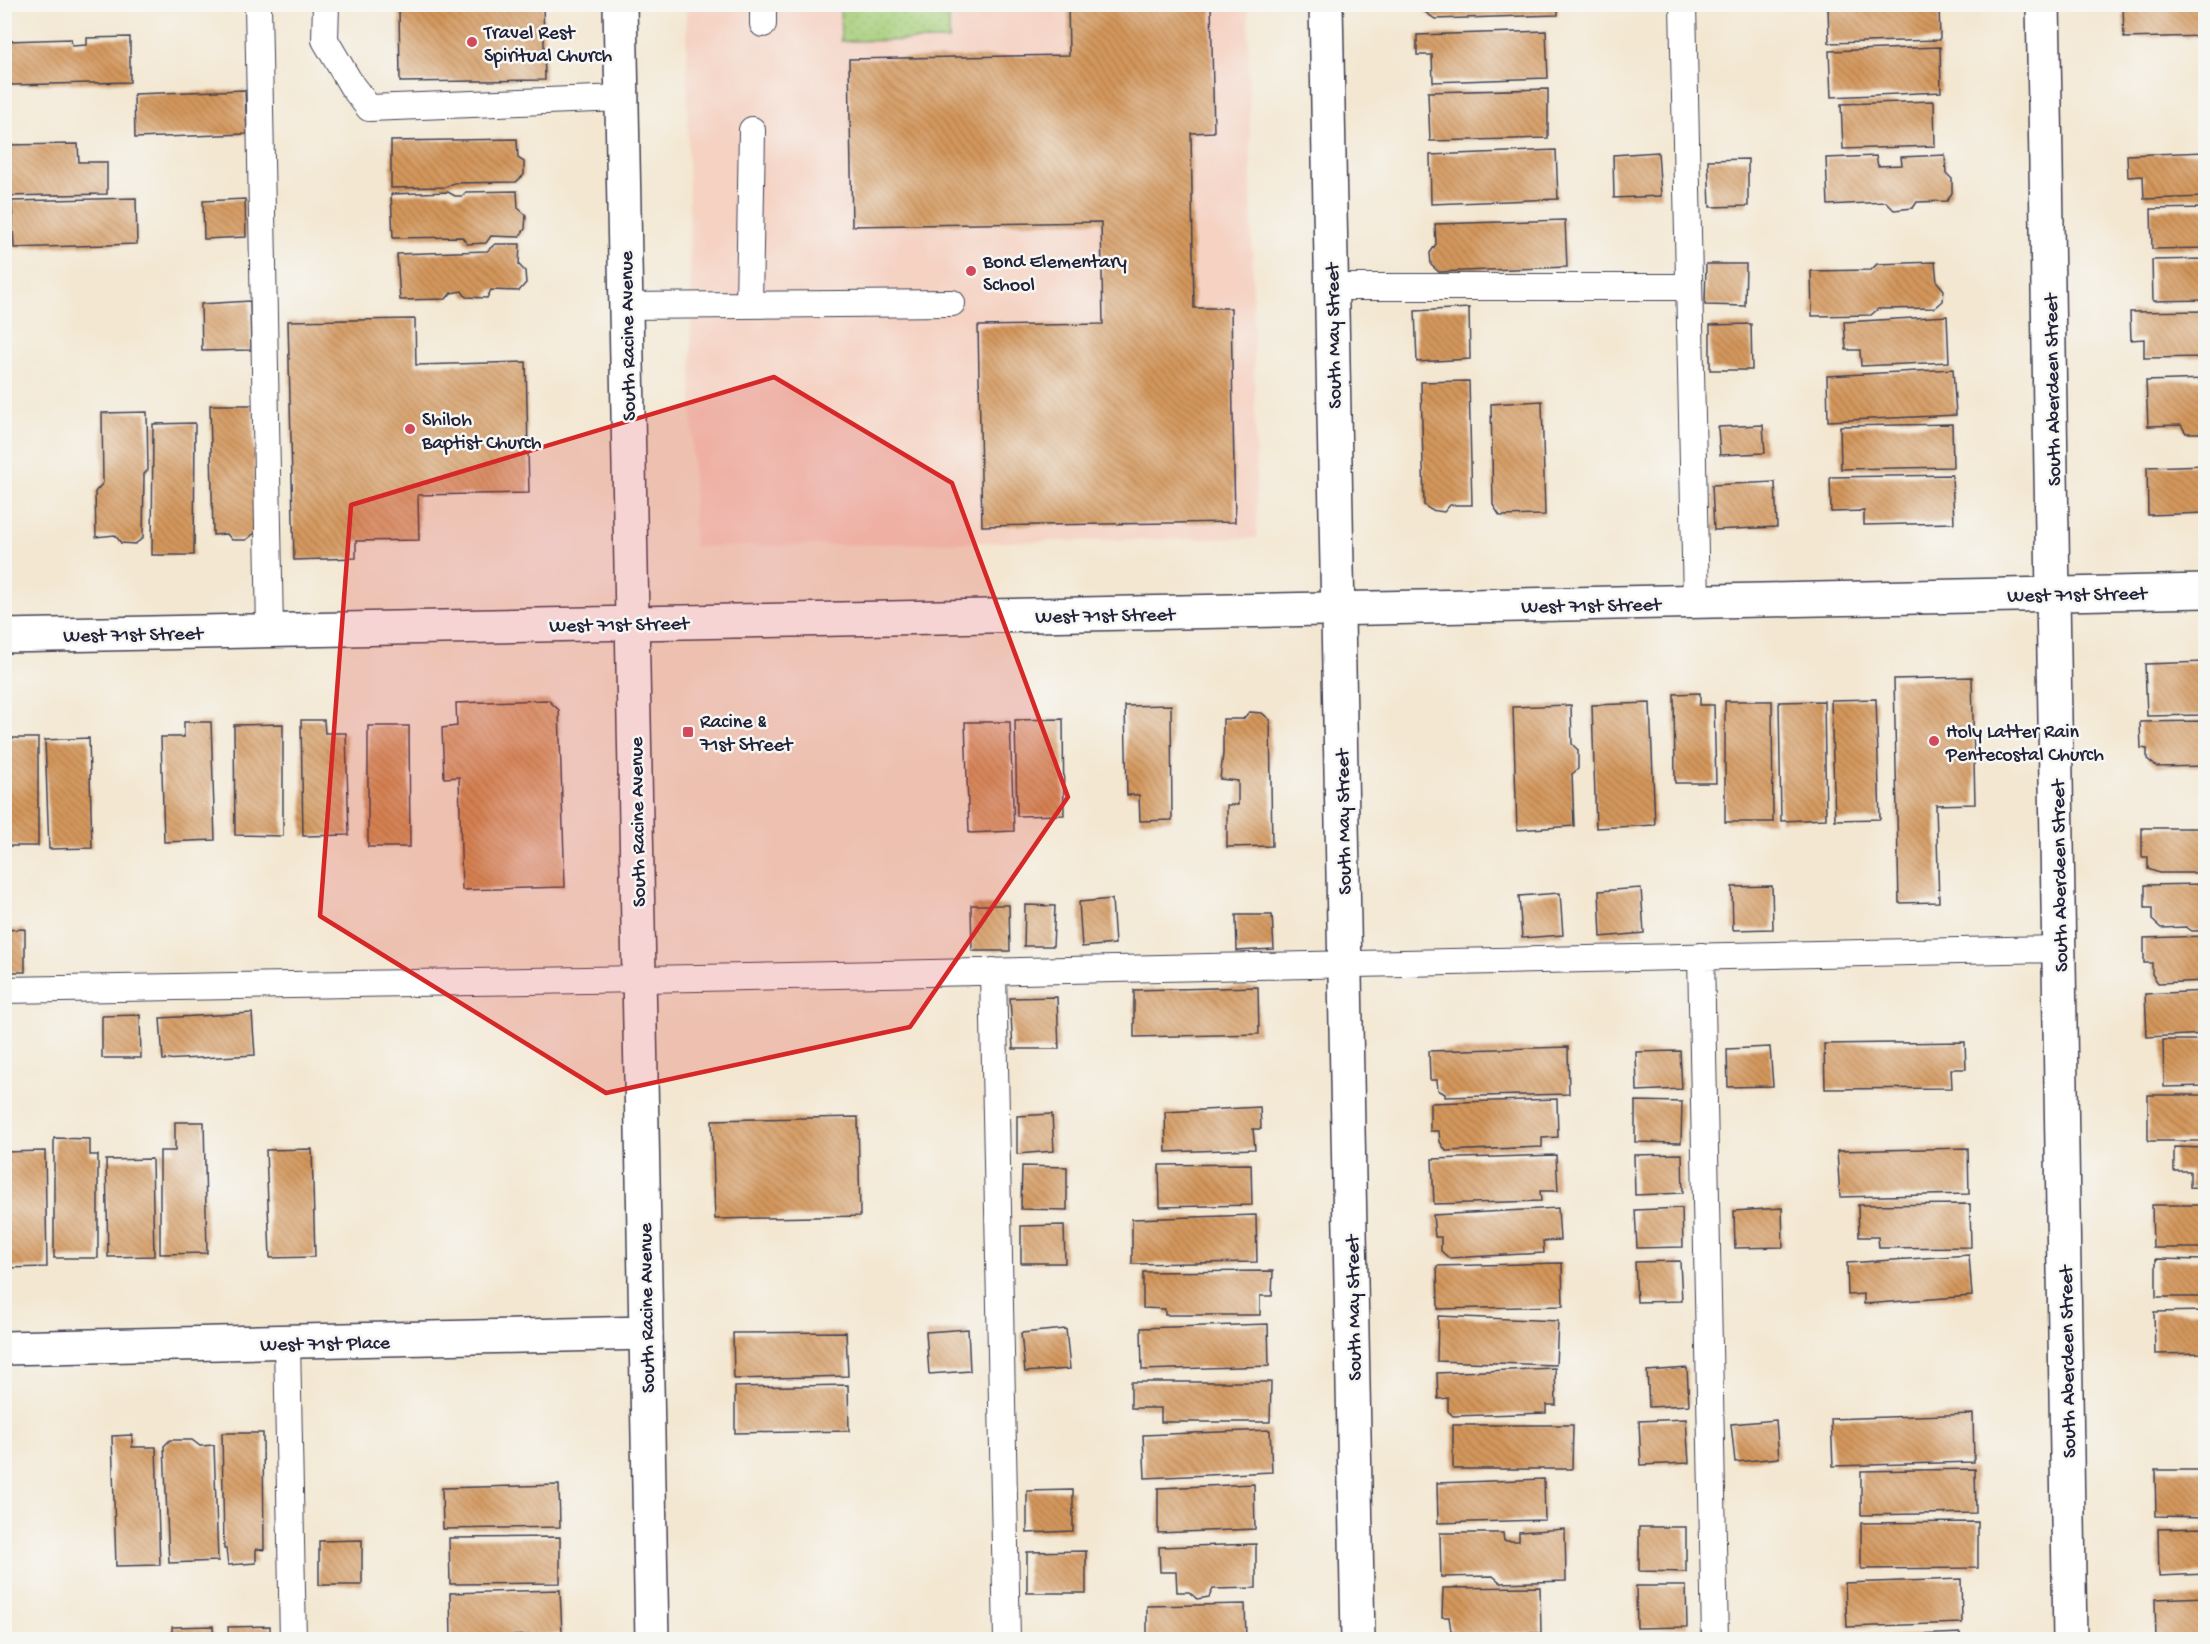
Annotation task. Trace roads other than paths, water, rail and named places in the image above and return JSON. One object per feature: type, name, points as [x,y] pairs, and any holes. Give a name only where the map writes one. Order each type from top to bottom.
[{"type":"street","name":"South Racine Avenue","points":[[620,4],[652,1640]]},
{"type":"street","name":"South May Street","points":[[1326,4],[1358,1640]]},
{"type":"street","name":"South Aberdeen Street","points":[[2043,4],[2070,1640]]},
{"type":"street","name":"West 71st Street","points":[[4,636],[2205,591]]},
{"type":"street","name":"West 71st Place","points":[[4,1348],[646,1333]]},
{"type":"lane","points":[[258,4],[270,630]]},
{"type":"lane","points":[[326,4],[325,40],[352,86],[369,108],[622,98]]},
{"type":"lane","points":[[1683,4],[1696,601]]},
{"type":"lane","points":[[749,305],[752,130]]},
{"type":"lane","points":[[1331,287],[1688,287]]},
{"type":"lane","points":[[625,306],[952,303]]},
{"type":"lane","points":[[4,990],[2058,949]]},
{"type":"lane","points":[[1701,956],[1715,1640]]},
{"type":"lane","points":[[993,971],[1007,1640]]},
{"type":"lane","points":[[287,1343],[293,1640]]},
{"type":"place","name":"Travel Rest Spiritual Church","points":[[472,42]]},
{"type":"place","name":"Bond Elementary School","points":[[971,271]]},
{"type":"place","name":"Shiloh Baptist Church","points":[[410,429]]},
{"type":"place","name":"Racine & 71st Street","points":[[688,732]]},
{"type":"place","name":"Holy Latter Rain Pentecostal Church","points":[[1934,741]]}]
